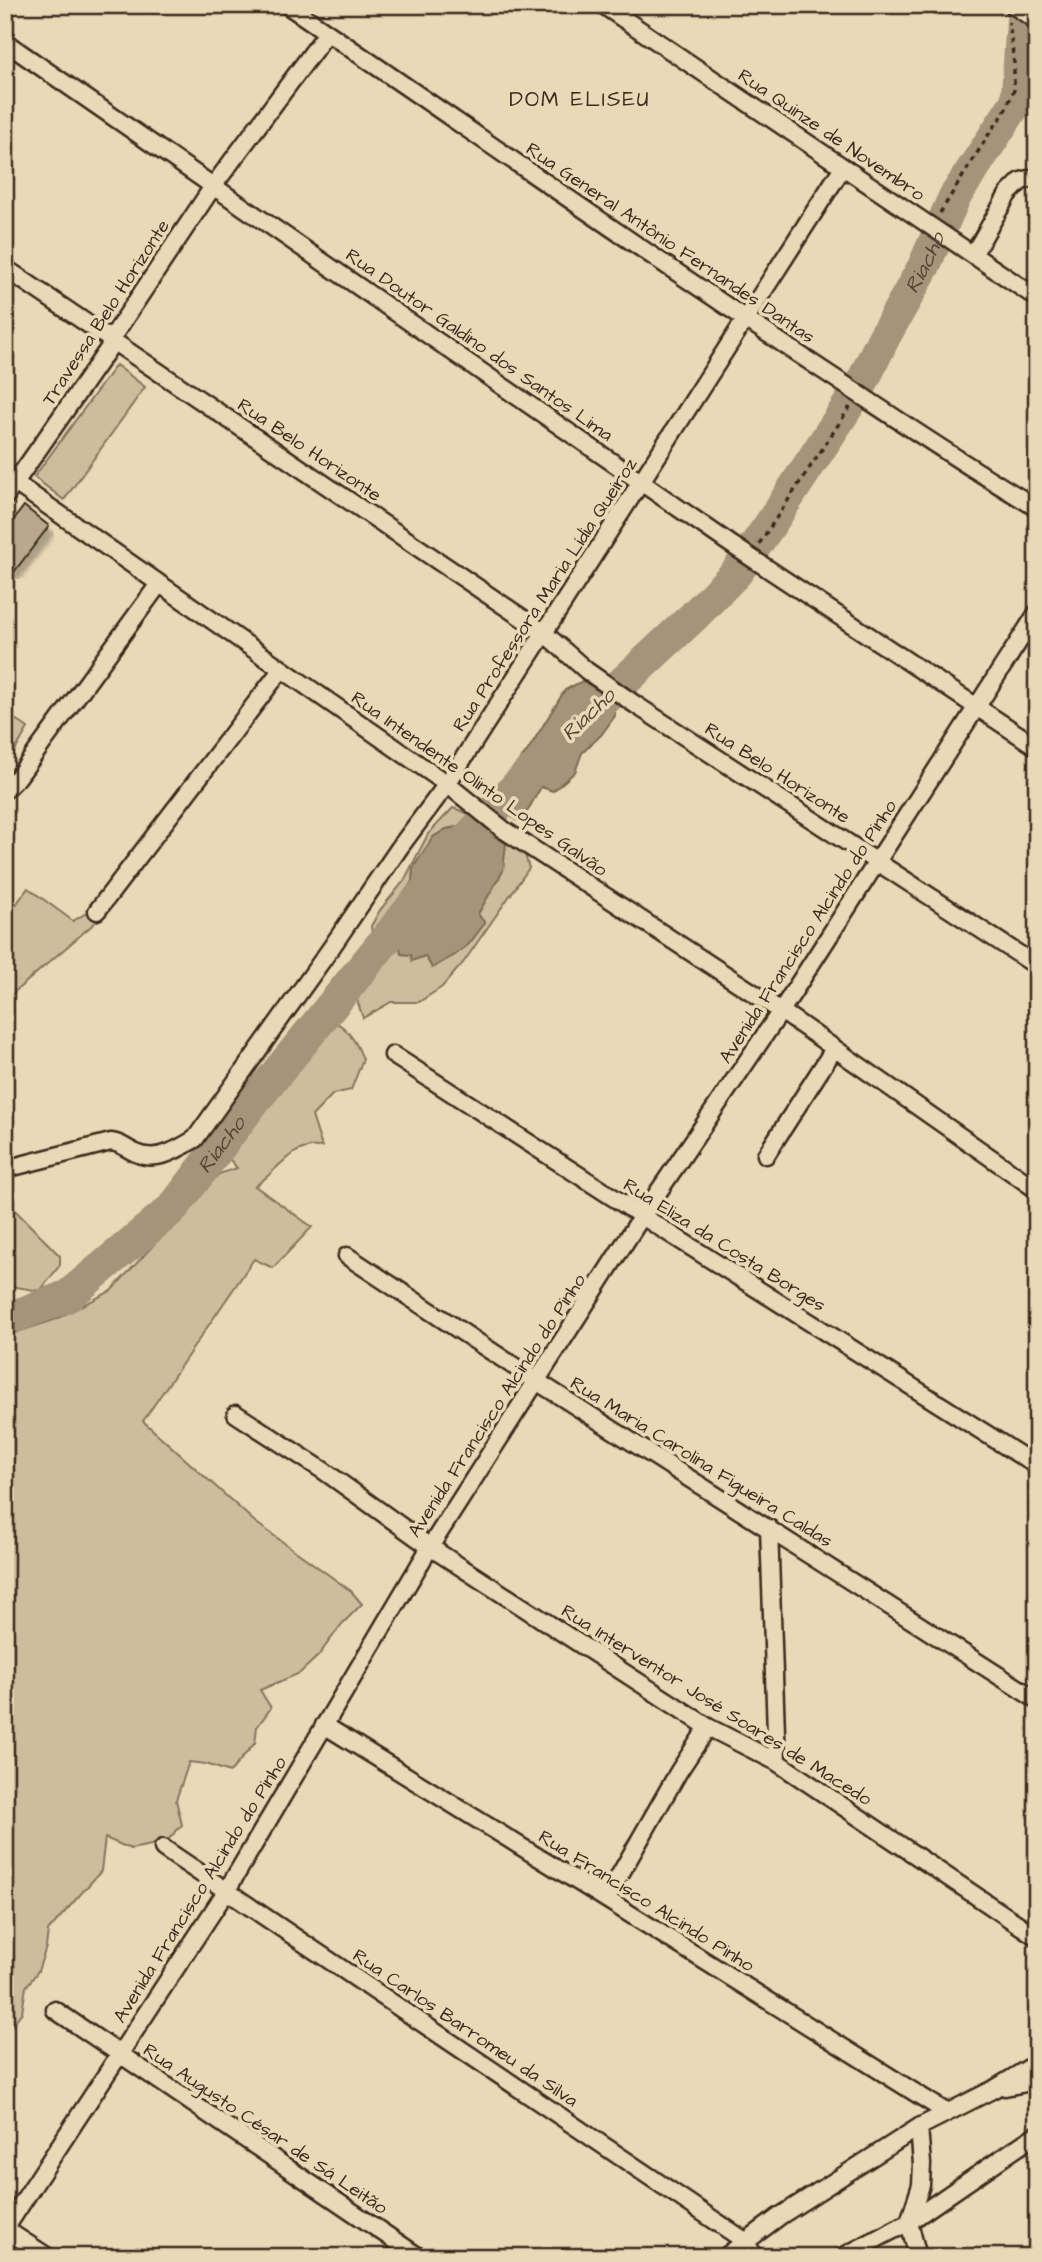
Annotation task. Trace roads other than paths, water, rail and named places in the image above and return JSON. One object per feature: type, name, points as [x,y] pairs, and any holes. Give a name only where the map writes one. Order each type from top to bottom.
[{"type":"street","name":"Rua General Antônio Fernandes Dantas","points":[[287,5],[745,319],[969,468],[1037,508]]},
{"type":"street","name":"Rua Quinze de Novembro","points":[[603,5],[1037,298]]},
{"type":"street","points":[[1011,9],[1037,21]]},
{"type":"street","name":"Travessa Belo Horizonte","points":[[8,486],[109,348],[111,339],[214,185],[327,33]]},
{"type":"street","name":"Rua Doutor Galdino dos Santos Lima","points":[[5,42],[729,543],[1037,747]]},
{"type":"street","name":"Rua Professora Maria Lídia Queiroz","points":[[5,1169],[111,1142],[120,1142],[134,1153],[156,1156],[171,1153],[195,1139],[447,784],[843,167]]},
{"type":"street","points":[[973,256],[1008,194],[1021,181],[1037,177]]},
{"type":"street","name":"Rua Belo Horizonte","points":[[5,268],[543,632],[587,671],[636,705],[1037,966]]},
{"type":"street","name":"Rua Intendente Olinto Lopes Galvão","points":[[8,486],[159,584],[447,784],[504,830],[781,1011],[1037,1190]]},
{"type":"street","points":[[5,790],[19,777],[159,584]]},
{"type":"street","name":"Avenida Francisco Alcindo do Pinho","points":[[5,2229],[226,1890],[430,1547],[642,1216],[781,1011],[1037,613]]},
{"type":"street","points":[[97,911],[281,670]]},
{"type":"street","points":[[766,1155],[834,1049]]},
{"type":"street","name":"Rua Eliza da Costa Borges","points":[[393,1055],[1037,1466]]},
{"type":"street","name":"Rua Maria Carolina Figueira Caldas","points":[[347,1256],[538,1382],[1037,1700]]},
{"type":"street","name":"Rua Interventor José Soares de Macedo","points":[[236,1414],[324,1471],[430,1547],[708,1727],[777,1762],[1037,1937]]},
{"type":"street","points":[[769,1528],[777,1762]]},
{"type":"street","name":"Rua Francisco Alcindo Pinho","points":[[324,1725],[946,2112]]},
{"type":"street","points":[[606,1899],[679,1771],[708,1727]]},
{"type":"street","name":"Rua Carlos Barromeu da Silva","points":[[163,1848],[745,2241]]},
{"type":"street","name":"Rua Augusto César de Sá Leitão","points":[[55,2010],[419,2257]]},
{"type":"street","points":[[725,2257],[780,2216],[919,2127],[994,2089],[1037,2063]]},
{"type":"street","points":[[994,2089],[1037,2081]]},
{"type":"street","points":[[918,2257],[909,2222],[921,2185],[919,2127]]},
{"type":"street","points":[[842,2257],[909,2222],[1037,2134]]},
{"type":"street","points":[[5,2229],[48,2257]]},
{"type":"street","points":[[745,2241],[755,2257]]},
{"type":"water","points":[[582,681],[602,691],[615,702],[615,716],[601,735],[582,753],[575,772],[553,791],[541,787],[524,817],[516,820],[497,801],[501,785],[528,750],[565,690]]},
{"type":"water","points":[[465,825],[506,843],[503,871],[478,914],[485,923],[469,944],[432,968],[425,956],[412,961],[411,955],[401,954],[398,932],[406,902],[412,894],[407,889],[412,881],[413,868],[433,837],[446,829]]},
{"type":"waterway","name":"Riacho","points":[[588,715],[736,573],[859,389],[883,339],[924,266],[954,198],[1017,101],[1023,12],[1021,5]]},
{"type":"waterway","name":"Riacho","points":[[5,1320],[68,1296],[173,1208],[251,1105],[469,837],[530,772]]},
{"type":"district","name":"DOM ELISEU","points":[[580,99]]}]
